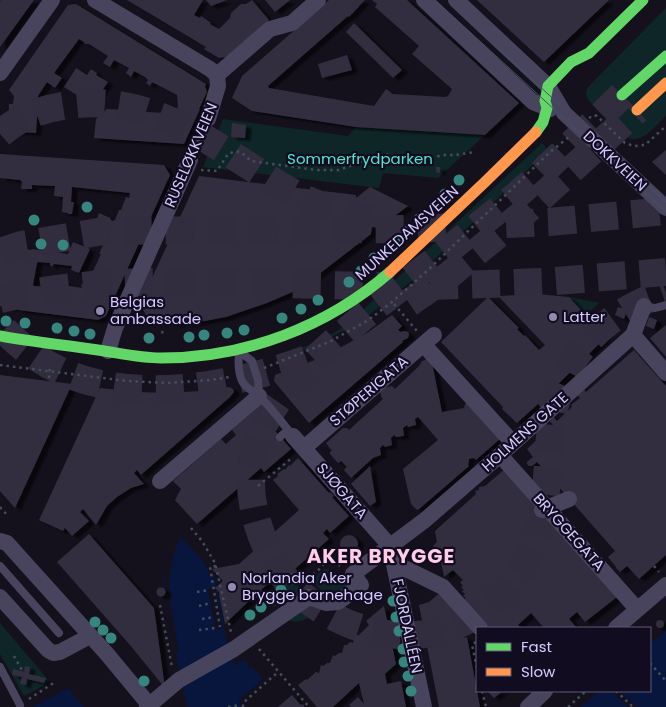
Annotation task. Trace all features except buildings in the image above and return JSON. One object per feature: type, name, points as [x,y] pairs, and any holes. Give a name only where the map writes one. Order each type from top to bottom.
[{"type":"highway","points":[[548,86],[572,62],[589,53],[643,0]]},
{"type":"highway","points":[[584,66],[589,53]]},
{"type":"highway","points":[[622,95],[666,56]]},
{"type":"highway","points":[[637,110],[666,83]]},
{"type":"highway","name":"MUNKEDAMSVEIEN","points":[[0,338],[143,357],[197,356],[239,350],[263,343],[306,326],[346,304],[377,283],[536,134],[557,104]]},
{"type":"street","points":[[0,73],[52,0]]},
{"type":"street","points":[[95,0],[217,75],[270,29],[292,23],[318,0]]},
{"type":"street","points":[[424,0],[533,102],[557,104]]},
{"type":"street","points":[[456,0],[548,86],[557,104]]},
{"type":"street","name":"RUSELØKKVEIEN","points":[[208,119],[218,86],[217,75]]},
{"type":"street","name":"DOKKVEIEN","points":[[557,104],[666,208]]},
{"type":"street","name":"RUSELØKKVEIEN","points":[[108,351],[115,328],[194,165]]},
{"type":"street","name":"HOLMENS GATE","points":[[353,574],[425,520],[633,335],[646,306]]},
{"type":"street","points":[[633,335],[666,373]]},
{"type":"street","points":[[425,337],[513,443]]},
{"type":"street","name":"STØPERIGATA","points":[[291,438],[425,337]]},
{"type":"street","points":[[160,481],[259,396]]},
{"type":"street","name":"SJØGATA","points":[[291,438],[390,546],[400,566],[443,586],[479,627]]},
{"type":"street","name":"BRYGGEGATA","points":[[500,455],[545,509],[638,609]]},
{"type":"street","points":[[545,509],[569,499]]},
{"type":"street","points":[[0,541],[7,543],[149,706],[178,681],[250,638],[309,597],[326,603],[338,602],[361,585],[353,574]]},
{"type":"street","name":"FJORDALLÉEN","points":[[390,546],[424,707]]},
{"type":"street","points":[[617,627],[666,585]]},
{"type":"street","points":[[0,596],[48,650],[53,653],[60,652],[90,636]]},
{"type":"street","points":[[528,707],[540,692]]},
{"type":"lane","points":[[646,306],[655,308],[666,305]]},
{"type":"lane","points":[[239,350],[252,361],[258,380],[259,396]]},
{"type":"lane","points":[[239,350],[238,364],[243,383],[259,396],[291,438]]},
{"type":"lane","points":[[0,566],[59,633]]},
{"type":"lane","points":[[0,667],[20,705]]},
{"type":"path","points":[[591,117],[597,116],[626,143],[634,146],[645,145],[666,126]]},
{"type":"path","name":"RUSELØKKVEIEN","points":[[194,165],[208,119]]},
{"type":"path","points":[[427,271],[550,152],[568,138]]},
{"type":"path","points":[[194,165],[217,171],[228,154],[236,151],[242,153],[251,161],[316,170],[339,170],[382,154],[427,159],[444,155],[455,156],[475,152]]},
{"type":"path","points":[[394,304],[425,337]]},
{"type":"path","points":[[49,378],[50,365]]},
{"type":"path","points":[[258,486],[291,438]]},
{"type":"path","points":[[0,507],[8,516]]},
{"type":"path","points":[[191,528],[202,541],[216,566],[231,650]]},
{"type":"path","points":[[317,550],[353,574]]},
{"type":"path","points":[[309,597],[306,580],[322,567],[327,557]]},
{"type":"path","points":[[216,566],[210,567],[220,627]]},
{"type":"path","points":[[197,592],[209,590]]},
{"type":"path","points":[[199,606],[211,604]]},
{"type":"path","points":[[160,605],[178,681]]},
{"type":"path","points":[[202,619],[214,617]]},
{"type":"path","points":[[200,630],[215,628]]},
{"type":"path","points":[[250,638],[309,707]]},
{"type":"path","points":[[476,642],[472,645],[476,663]]},
{"type":"path","points":[[14,656],[23,672]]},
{"type":"path","points":[[651,664],[666,681]]},
{"type":"path","points":[[243,707],[243,703],[278,672]]},
{"type":"path","points":[[20,705],[55,682]]},
{"type":"path","points":[[482,692],[486,707]]},
{"type":"path","points":[[570,706],[585,692]]},
{"type":"path","points":[[617,692],[633,707]]},
{"type":"path","points":[[228,707],[240,705]]},
{"type":"green space","points":[[666,8],[666,116],[645,135],[640,138],[630,139],[589,101],[586,91]]},
{"type":"green space","name":"Sommerfrydparken","points":[[223,119],[348,136],[356,127],[485,135],[438,178],[383,173],[379,188],[203,167]]},
{"type":"green space","points":[[542,143],[548,150],[415,278],[367,316],[346,329],[312,346],[277,359],[277,357],[324,338],[355,318]]},
{"type":"green space","points":[[569,297],[599,303],[586,315]]},
{"type":"green space","points":[[324,569],[328,569],[348,579],[350,585],[329,600],[312,580]]},
{"type":"green space","points":[[292,576],[303,593],[295,603],[286,599],[274,607],[267,598]]},
{"type":"green space","points":[[312,604],[319,612],[300,621],[288,620]]},
{"type":"green space","points":[[0,623],[50,682],[24,696],[0,654]]},
{"type":"water","points":[[180,522],[212,563],[229,652],[234,666],[244,659],[249,664],[248,669],[251,666],[263,679],[239,700],[240,707],[187,707],[166,607],[163,582],[163,566],[166,554],[171,538]]},
{"type":"water","points":[[666,609],[666,707],[560,707],[576,692],[651,692],[651,627],[646,627]]},
{"type":"water","points":[[68,688],[84,707],[33,707]]},
{"type":"pier","points":[[180,522],[205,551],[212,563],[214,575],[209,576],[207,567],[202,559],[181,537],[173,556],[169,583],[179,651],[176,652],[166,603],[163,568],[168,545]]},
{"type":"pier","points":[[215,587],[222,629],[216,630],[208,588]]},
{"type":"pier","points":[[666,609],[666,629],[651,643],[651,627],[646,627]]},
{"type":"pier","points":[[576,692],[598,692],[581,707],[560,707]]},
{"type":"pier","points":[[613,692],[620,692],[637,707],[628,707]]},
{"type":"tunnel","points":[[622,95],[519,193],[334,342],[292,383],[275,406],[261,430],[253,457],[251,486],[259,528],[266,547],[281,574],[295,589],[321,610],[351,625],[367,630],[399,635],[427,634],[449,628],[478,614],[496,600],[520,573],[536,542],[545,500],[551,424],[560,387],[568,369],[582,348],[610,321],[642,302],[666,293]]},
{"type":"tunnel","points":[[0,134],[23,118],[59,106],[101,103],[131,107],[160,116],[187,129],[302,198],[331,209],[371,220]]},
{"type":"tunnel","points":[[409,303],[448,276],[526,211],[637,110]]},
{"type":"tunnel","points":[[506,224],[666,211]]},
{"type":"tunnel","points":[[0,252],[21,245],[104,231],[412,229],[453,227]]},
{"type":"tunnel","points":[[430,286],[543,282],[666,272]]},
{"type":"tunnel","points":[[0,299],[79,286],[139,282],[387,286]]},
{"type":"tunnel","points":[[4,330],[34,356],[60,371],[99,384],[129,388],[192,387],[224,382],[285,367],[313,357]]},
{"type":"tram line","points":[[435,0],[666,212]]},
{"type":"tram line","points":[[498,48],[561,106]]},
{"type":"tram line","points":[[635,173],[666,202]]},
{"type":"traffic: fast","points":[[536,132],[543,122],[547,108],[545,101],[548,86],[571,62],[589,53],[643,0]]},
{"type":"traffic: fast","points":[[622,95],[666,56]]},
{"type":"traffic: fast","points":[[0,336],[153,358],[192,357],[223,352],[283,336],[312,323],[339,309],[390,272]]},
{"type":"traffic: slow","points":[[637,110],[666,83]]},
{"type":"traffic: slow","points":[[390,272],[536,132]]},
{"type":"place","name":"Belgias ambassade","points":[[100,311]]},
{"type":"place","name":"Latter","points":[[553,317]]},
{"type":"place","name":"Norlandia Aker Brygge barnehage","points":[[232,587]]},
{"type":"district","name":"AKER BRYGGE","points":[[381,556]]}]
